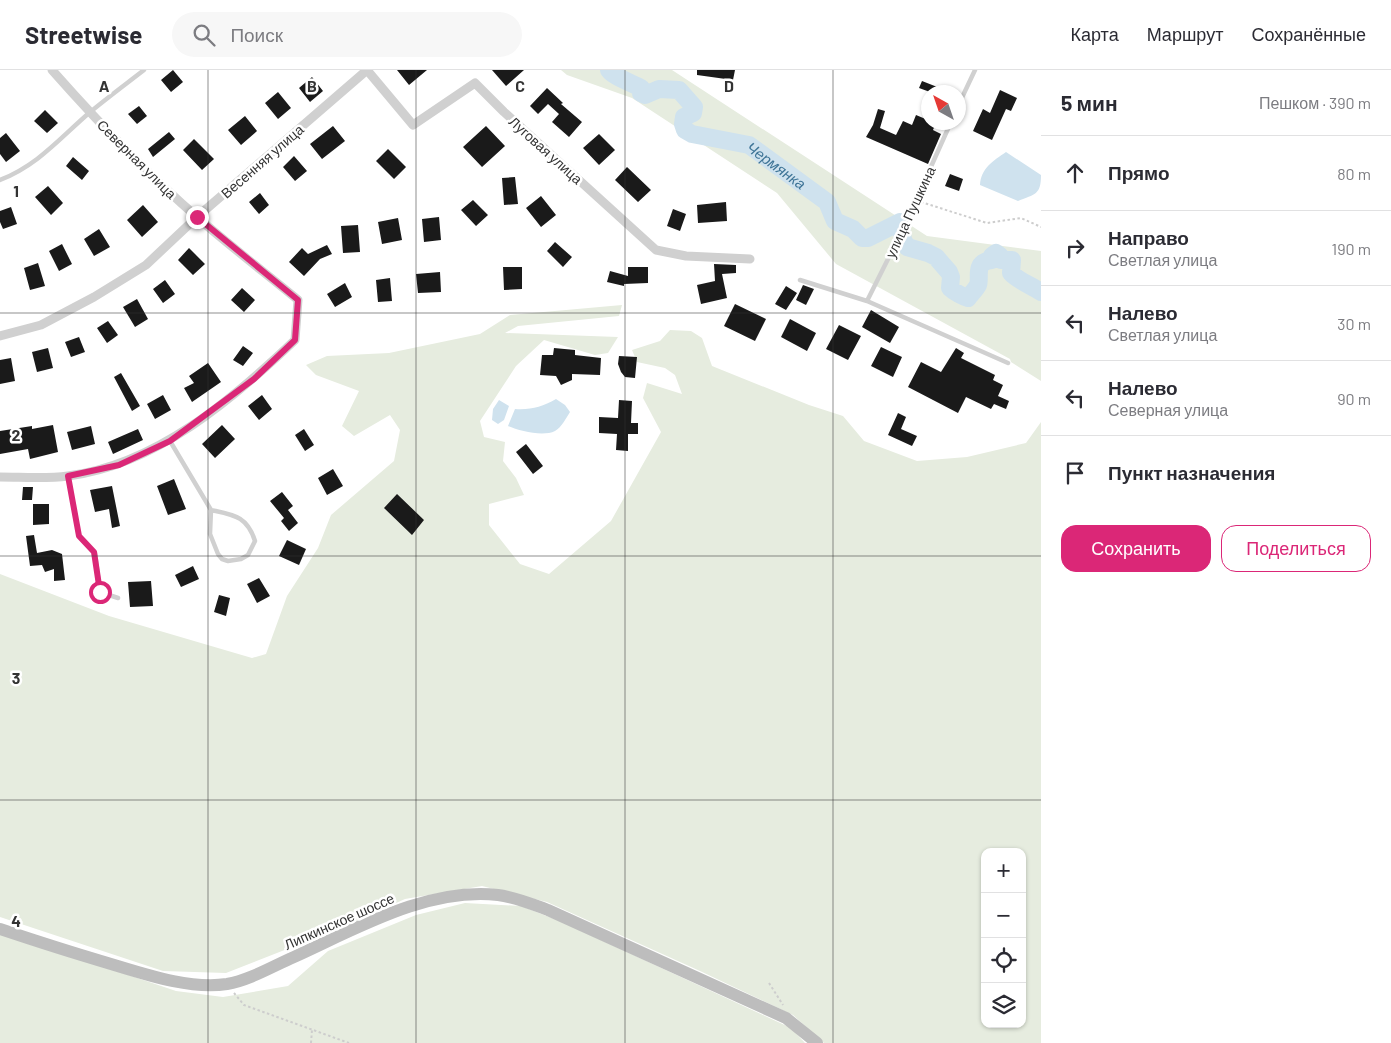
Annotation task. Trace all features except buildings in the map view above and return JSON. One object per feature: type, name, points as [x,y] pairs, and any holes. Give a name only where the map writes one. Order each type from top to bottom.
[{"type":"street","name":"Северная улица","points":[[52,70],[141,166],[197,217],[298,300],[295,340],[254,379],[170,441]]},
{"type":"street","name":"Весенняя улица","points":[[0,336],[41,324],[94,298],[146,265],[197,217],[367,70]]},
{"type":"street","name":"Луговая улица","points":[[367,70],[413,125],[475,83],[504,112],[656,250],[686,256],[750,259]]},
{"type":"street","points":[[0,477],[68,476],[119,465],[170,441]]},
{"type":"street","name":"Липкинское шоссе","points":[[0,929],[163,980],[199,984],[227,984],[254,974],[399,909],[445,898],[497,895],[548,910],[786,1018],[817,1043]]},
{"type":"lane","points":[[0,180],[18,173],[37,160],[90,113],[144,70]]},
{"type":"lane","points":[[966,89],[975,70]]},
{"type":"lane","name":"улица Пушкина","points":[[867,301],[904,227],[947,130]]},
{"type":"lane","points":[[800,280],[867,301],[1008,364]]},
{"type":"lane","points":[[170,441],[211,510],[210,534],[222,560],[241,559],[248,555],[255,541],[247,524],[240,518],[211,510]]},
{"type":"lane","points":[[68,476],[79,536],[94,552],[100,592],[118,598]]},
{"type":"path","points":[[916,201],[987,223],[1021,218],[1041,227]]},
{"type":"path","points":[[244,1005],[349,1043]]},
{"type":"path","points":[[310,1043],[312,1030]]},
{"type":"shaded area","points":[[561,70],[672,70],[927,236],[1041,251],[1041,381],[1011,362],[1010,359],[836,264],[777,193],[632,98],[567,75]]},
{"type":"shaded area","points":[[622,305],[619,316],[518,326],[505,333],[618,337],[608,353],[595,355],[544,340],[516,366],[480,421],[484,437],[505,442],[503,461],[516,478],[524,495],[489,504],[489,525],[520,564],[549,574],[611,521],[661,432],[643,398],[647,383],[682,394],[675,375],[665,368],[637,362],[632,350],[660,341],[670,330],[691,331],[702,338],[712,366],[809,405],[843,416],[864,441],[917,461],[967,457],[1026,443],[1041,422],[1041,1043],[824,1043],[793,1015],[700,971],[547,902],[482,886],[405,899],[338,929],[226,973],[163,971],[0,917],[0,574],[109,616],[252,658],[266,654],[287,596],[318,548],[331,515],[394,461],[400,430],[390,415],[354,436],[342,426],[359,391],[316,375],[306,365],[327,356],[389,353],[480,334],[510,315]]},
{"type":"shaded area","points":[[465,903],[521,906],[562,922],[791,1028],[805,1043],[0,1043],[0,932],[176,991],[223,997],[288,986],[328,951],[416,915]]},
{"type":"water","points":[[1006,152],[1041,175],[1040,187],[1036,193],[1018,201],[980,185],[985,169]]},
{"type":"water","points":[[556,399],[565,405],[570,412],[562,425],[555,431],[538,433],[508,426],[515,409],[536,407]]},
{"type":"water","points":[[499,400],[509,406],[504,420],[498,424],[492,420],[493,409]]},
{"type":"waterway","name":"Чермянка","points":[[609,70],[611,73],[641,88],[641,93],[645,95],[659,89],[679,90],[694,107],[693,113],[684,117],[683,124],[685,130],[692,134],[749,145],[827,202],[835,221],[853,229],[862,238],[868,238],[900,222],[903,240],[907,247],[936,257],[949,272],[951,277],[950,288],[959,294],[968,298],[978,285],[980,267],[986,261],[992,260],[992,256],[996,253],[1000,256],[1001,260],[1012,260],[1011,273],[1014,276],[1041,292]]},
{"type":"route","points":[[100,592],[94,552],[79,536],[68,476],[119,465],[170,441],[254,379],[295,340],[298,300],[197,217]]}]
